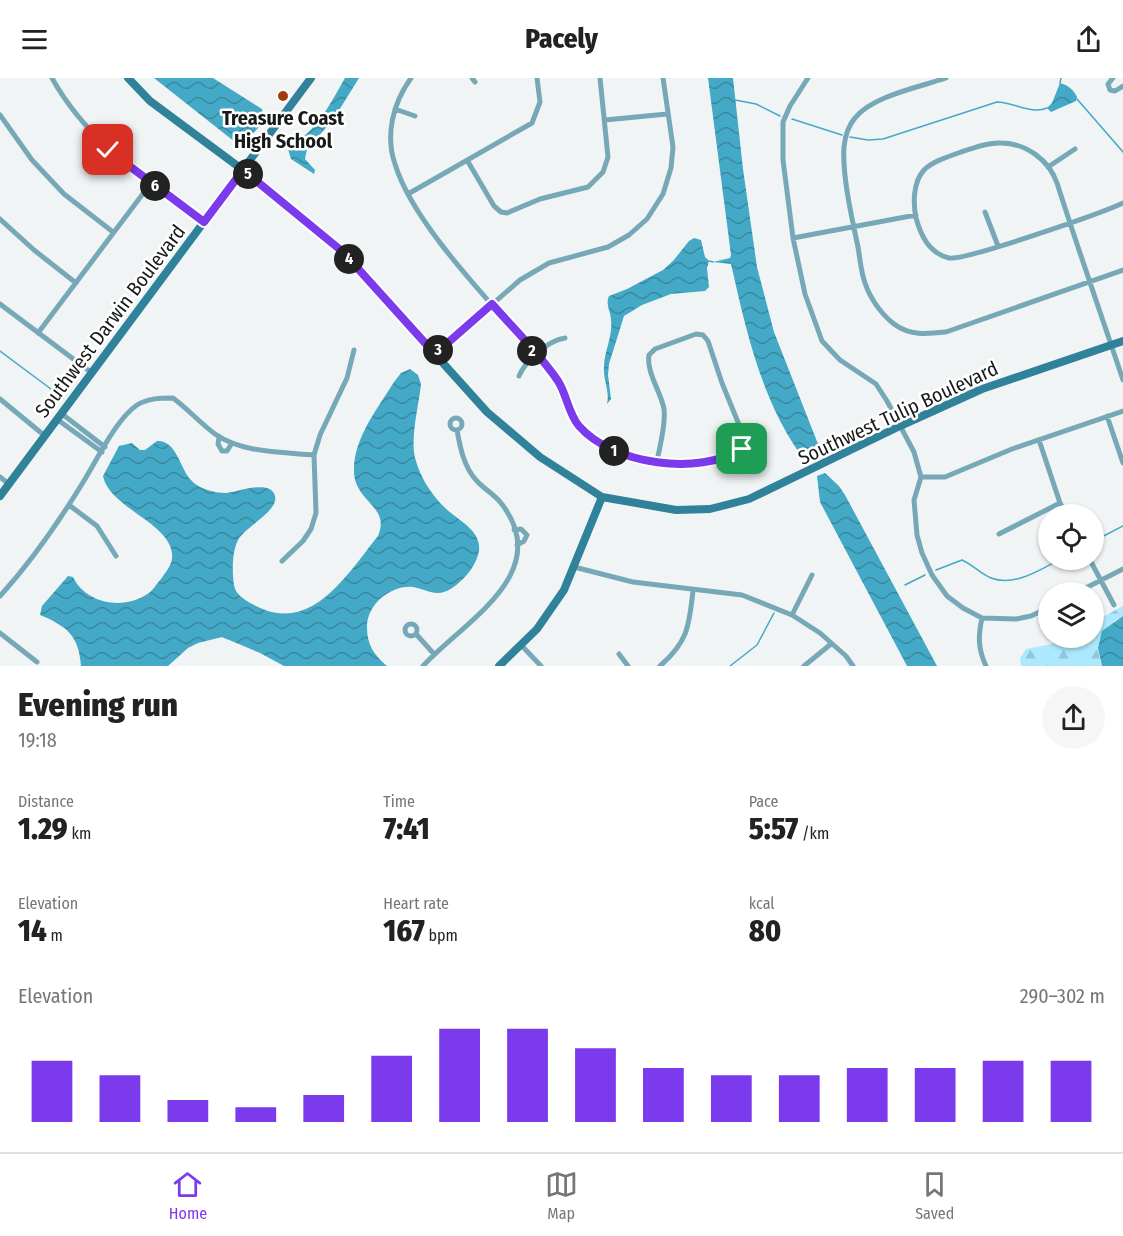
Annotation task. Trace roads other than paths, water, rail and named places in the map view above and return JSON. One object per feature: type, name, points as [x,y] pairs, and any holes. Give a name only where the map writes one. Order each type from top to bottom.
[{"type":"street","points":[[52,78],[71,110],[108,150],[204,222]]},
{"type":"street","name":"Southwest Tulip Boulevard","points":[[128,78],[150,101],[243,170],[343,252],[487,412],[540,457],[602,497],[676,510],[720,506],[749,499],[982,389],[1123,341]]},
{"type":"street","name":"Southwest Darwin Boulevard","points":[[0,496],[311,78]]},
{"type":"street","points":[[411,78],[401,93],[395,109],[390,136],[392,156],[399,176],[408,194],[439,240],[559,382],[569,409],[580,427],[600,443],[622,455],[640,460],[682,463],[709,460],[738,452],[744,445],[744,437],[708,341],[703,335],[696,334],[655,349],[649,355],[649,364],[661,396],[665,415],[657,461]]},
{"type":"street","points":[[408,194],[532,123],[540,102],[537,78]]},
{"type":"street","points":[[467,160],[494,206],[501,212],[507,213],[540,199],[588,187],[603,172],[608,157],[600,78]]},
{"type":"street","points":[[435,354],[519,280],[549,263],[608,247],[629,235],[647,219],[663,194],[671,168],[673,147],[663,78]]},
{"type":"street","points":[[808,78],[790,106],[783,122],[783,160],[793,238],[805,294],[822,340],[840,360],[876,384],[914,452],[921,477],[914,500],[917,535],[932,575],[947,596],[982,618],[1016,619],[1038,613]]},
{"type":"street","points":[[946,78],[865,108],[852,122],[845,139],[844,158],[854,226],[865,283],[874,303],[893,323],[908,332],[927,334],[946,332],[1123,270]]},
{"type":"street","points":[[1113,78],[1108,84],[1110,90],[1115,92],[1123,86]]},
{"type":"street","points":[[395,109],[416,116]]},
{"type":"street","points":[[605,120],[667,114]]},
{"type":"street","points":[[0,115],[32,160],[56,186],[113,232]]},
{"type":"street","points":[[1123,203],[1070,222],[998,246],[952,259],[940,255],[927,244],[916,215],[914,199],[917,182],[925,169],[951,155],[986,144],[1001,143],[1017,145],[1032,152],[1048,166],[1055,177],[1070,222],[1089,282],[1123,380]]},
{"type":"street","points":[[1048,166],[1075,149]]},
{"type":"street","points":[[38,333],[151,183]]},
{"type":"street","points":[[985,212],[998,246]]},
{"type":"street","points":[[793,238],[916,215]]},
{"type":"street","points":[[0,219],[34,250],[76,283]]},
{"type":"street","points":[[0,304],[93,373]]},
{"type":"street","points":[[519,376],[522,368],[536,355],[555,340],[565,338]]},
{"type":"street","points":[[282,561],[303,541],[311,529],[316,513],[314,455],[320,435],[347,378],[354,350]]},
{"type":"street","points":[[0,596],[21,574],[69,506],[124,417],[138,404],[156,398],[173,398],[219,437],[232,443],[248,448],[314,455]]},
{"type":"street","points":[[0,399],[45,436]]},
{"type":"street","points":[[921,477],[945,477],[996,455],[1123,411]]},
{"type":"street","points":[[1107,416],[1123,463]]},
{"type":"street","points":[[60,417],[104,450]]},
{"type":"street","points":[[423,666],[499,594],[514,568],[517,545],[514,530],[503,506],[496,497],[476,481],[467,468],[457,430]]},
{"type":"street","points":[[219,437],[218,444],[222,451],[227,451],[232,443]]},
{"type":"street","points":[[999,534],[1060,503],[1039,440]]},
{"type":"street","points":[[0,477],[9,484]]},
{"type":"street","points":[[499,666],[522,646],[548,616],[564,590],[602,497]]},
{"type":"street","points":[[69,506],[97,526],[116,556]]},
{"type":"street","points":[[514,530],[521,529],[527,535],[524,541],[517,545]]},
{"type":"street","points":[[574,567],[633,582],[693,591],[742,595],[792,615],[820,633],[846,656],[853,666]]},
{"type":"street","points":[[1097,582],[1123,569]]},
{"type":"street","points":[[1096,570],[1114,604]]},
{"type":"street","points":[[792,615],[812,575]]},
{"type":"street","points":[[660,666],[672,656],[682,642],[690,620],[693,591]]},
{"type":"street","points":[[982,618],[979,649],[986,666]]},
{"type":"street","points":[[0,633],[37,662]]},
{"type":"street","points":[[416,634],[434,654]]},
{"type":"street","points":[[804,666],[831,644]]},
{"type":"street","points":[[522,646],[540,666]]},
{"type":"street","points":[[619,654],[628,666]]},
{"type":"water","points":[[154,78],[213,78],[262,109],[262,120],[246,139],[235,142]]},
{"type":"water","points":[[345,78],[359,78],[333,120],[307,149],[305,159],[315,170],[314,174],[291,159],[285,139],[289,137],[297,141],[312,129]]},
{"type":"water","points":[[708,78],[733,78],[757,267],[774,332],[818,444],[817,455],[806,462],[791,440],[767,392],[750,342],[731,264],[713,262],[730,258],[731,255]]},
{"type":"water","points":[[1060,83],[1072,90],[1077,97],[1076,101],[1051,112],[1047,108],[1052,103]]},
{"type":"water","points":[[694,238],[701,240],[705,257],[709,261],[707,268],[709,287],[705,291],[671,294],[642,305],[624,316],[609,364],[611,399],[607,404],[604,367],[611,326],[609,296],[663,270]]},
{"type":"water","points":[[410,369],[418,375],[421,384],[414,443],[418,467],[433,494],[441,504],[472,530],[479,546],[478,556],[472,568],[460,582],[448,590],[436,593],[405,587],[389,593],[376,604],[368,619],[368,639],[375,654],[387,666],[284,666],[222,637],[188,648],[168,666],[81,666],[78,647],[70,633],[58,623],[40,615],[42,606],[68,576],[73,577],[79,586],[96,599],[117,603],[139,599],[149,593],[166,572],[172,559],[170,547],[164,536],[117,498],[108,488],[103,476],[119,446],[132,443],[140,450],[145,450],[157,441],[164,442],[174,450],[187,475],[195,484],[203,488],[223,493],[260,487],[272,491],[275,496],[272,507],[242,535],[236,545],[233,580],[239,595],[256,606],[276,613],[294,612],[311,606],[327,596],[378,536],[381,526],[380,518],[356,481],[355,459],[362,436],[374,413],[401,373]]},
{"type":"water","points":[[825,473],[845,495],[937,666],[907,666],[820,502],[817,476]]},
{"type":"water","points":[[1123,616],[1123,666],[1102,666],[1098,648],[1104,648],[1104,630]]},
{"type":"waterway","points":[[1060,83],[1061,78]]},
{"type":"waterway","points":[[1077,99],[1123,152]]},
{"type":"waterway","points":[[735,100],[756,104],[780,116]]},
{"type":"waterway","points":[[850,137],[868,140],[883,139],[997,102],[1035,110],[1047,108]]},
{"type":"waterway","points":[[792,119],[842,135]]},
{"type":"waterway","points":[[709,261],[713,262]]},
{"type":"waterway","points":[[0,351],[63,398]]},
{"type":"waterway","points":[[1104,536],[1123,526]]},
{"type":"waterway","points":[[936,570],[962,560],[991,578],[1000,580],[1018,579],[1039,570]]},
{"type":"waterway","points":[[905,585],[925,575]]},
{"type":"waterway","points":[[730,666],[757,645],[774,613]]},
{"type":"place","name":"Treasure Coast High School","points":[[283,96]]}]
